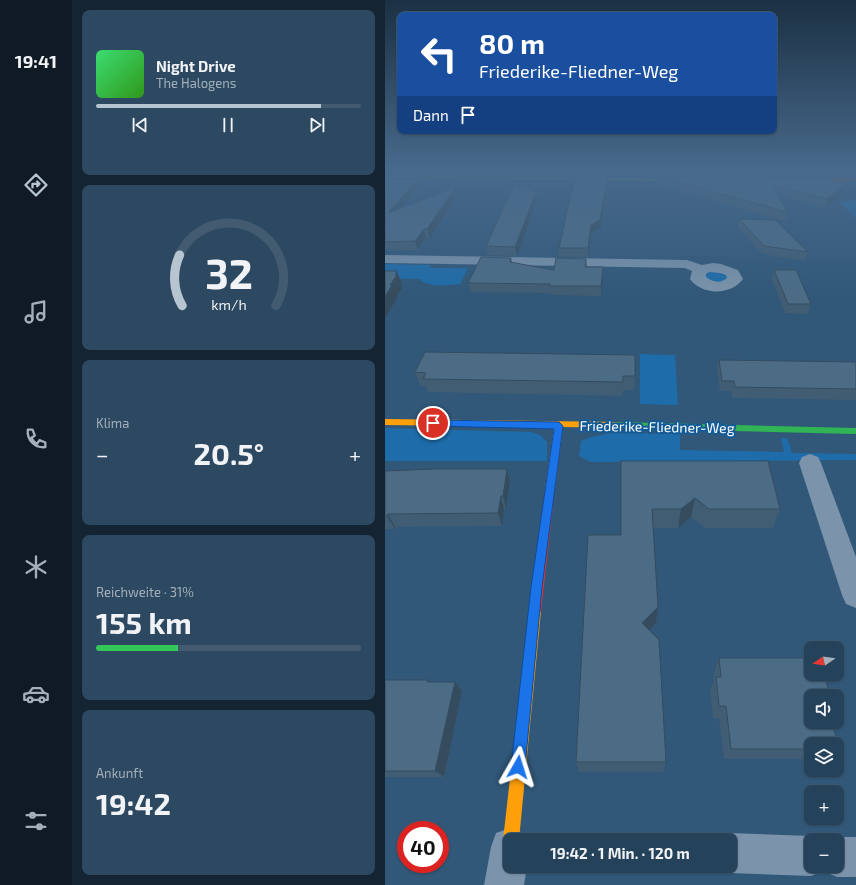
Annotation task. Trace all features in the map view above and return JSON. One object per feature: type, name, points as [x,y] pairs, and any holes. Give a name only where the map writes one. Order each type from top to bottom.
[{"type":"street","points":[[385,259],[687,264],[701,270]]},
{"type":"street","name":"Friederike-Fliedner-Weg","points":[[385,422],[559,426],[683,426],[856,431]]},
{"type":"street","points":[[512,833],[537,587],[559,426]]},
{"type":"street","points":[[810,463],[856,595]]},
{"type":"street","points":[[737,853],[804,856]]},
{"type":"street","points":[[844,856],[856,857]]},
{"type":"street","points":[[504,885],[506,873]]},
{"type":"shaded area","points":[[850,212],[856,212],[856,217]]},
{"type":"shaded area","points":[[385,264],[431,265],[430,268],[468,268],[460,284],[433,285],[419,279],[385,278]]},
{"type":"shaded area","points":[[717,271],[728,275],[727,280],[717,283],[707,280],[704,274],[707,272]]},
{"type":"shaded area","points":[[640,354],[675,355],[678,405],[640,404]]},
{"type":"shaded area","points":[[385,428],[532,432],[540,435],[547,442],[547,461],[385,461]]},
{"type":"shaded area","points":[[613,433],[680,434],[680,450],[784,452],[781,438],[787,438],[792,453],[856,454],[856,460],[591,462],[579,456],[581,441],[591,437]]},
{"type":"building","points":[[385,212],[439,212],[427,229],[424,229],[415,241],[385,242]]},
{"type":"building","points":[[501,212],[528,212],[515,247],[486,246]]},
{"type":"building","points":[[567,212],[601,212],[600,220],[591,225],[588,248],[559,248]]},
{"type":"building","points":[[739,219],[775,220],[808,252],[764,246]]},
{"type":"building","points":[[481,257],[511,258],[510,262],[554,270],[556,258],[586,259],[585,267],[603,267],[601,286],[468,283]]},
{"type":"building","points":[[774,270],[796,270],[811,304],[788,304]]},
{"type":"building","points":[[385,271],[397,271],[395,275],[397,275],[390,285],[392,285],[385,297]]},
{"type":"building","points":[[425,352],[635,355],[635,376],[623,376],[623,382],[423,379],[426,373],[415,372]]},
{"type":"building","points":[[719,360],[856,362],[856,389],[735,387],[734,381],[722,381]]},
{"type":"building","points":[[621,461],[768,461],[780,509],[709,509],[695,498],[681,509],[652,509],[658,607],[642,623],[659,640],[666,762],[576,762],[588,535],[621,535]]},
{"type":"building","points":[[507,469],[503,496],[501,496],[498,513],[388,514],[385,516],[385,471]]},
{"type":"building","points":[[719,658],[804,658],[804,681],[826,681],[828,689],[804,689],[804,729],[834,729],[836,737],[804,737],[804,749],[731,749],[726,706],[719,706],[716,677],[721,677]]},
{"type":"building","points":[[385,680],[428,680],[427,682],[455,682],[435,771],[385,771]]},
{"type":"traffic: fast","points":[[616,425],[856,431]]},
{"type":"traffic: slow","points":[[385,422],[616,425]]},
{"type":"traffic: slow","points":[[550,489],[559,425]]},
{"type":"traffic: slow","points":[[512,833],[535,611]]},
{"type":"traffic: jam","points":[[535,611],[550,489]]},
{"type":"route","points":[[433,423],[559,426],[537,587],[518,767]]}]
